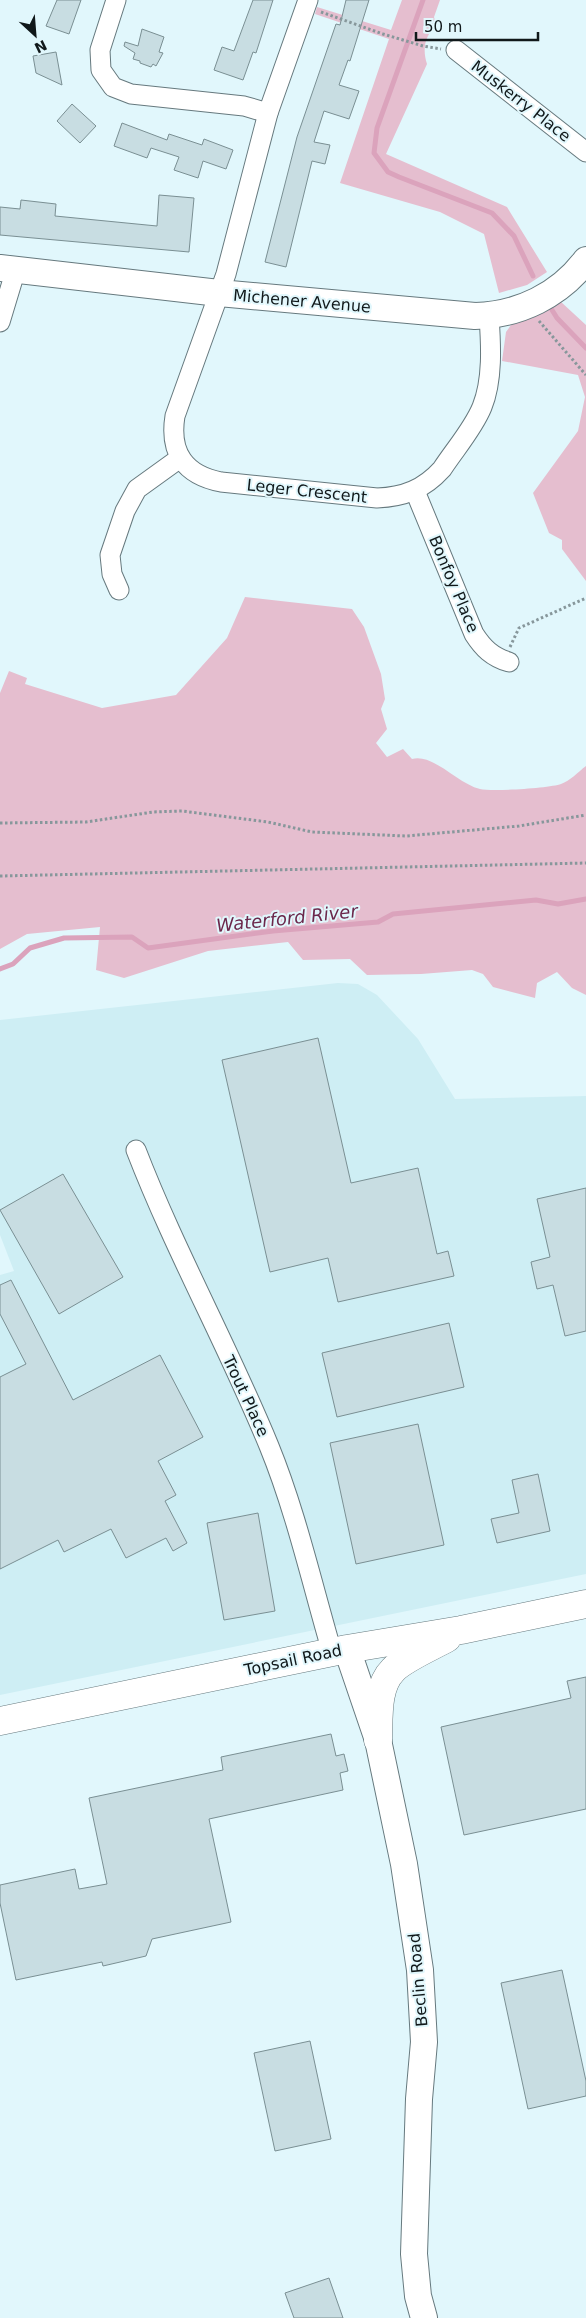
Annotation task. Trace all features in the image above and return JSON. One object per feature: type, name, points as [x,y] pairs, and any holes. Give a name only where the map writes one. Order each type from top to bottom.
[{"type":"main road","name":"Topsail Road","points":[[0,1721],[340,1651],[461,1630],[586,1604]]},
{"type":"main road","points":[[378,1740],[380,1698],[385,1681],[393,1669],[461,1630]]},
{"type":"street","points":[[116,0],[100,50],[102,70],[113,87],[131,94],[244,106],[268,113]]},
{"type":"street","points":[[119,590],[112,574],[110,555],[125,511],[137,489],[180,458],[174,437],[175,416],[219,293],[268,113],[307,2]]},
{"type":"street","name":"Muskerry Place","points":[[456,50],[586,152]]},
{"type":"street","name":"Michener Avenue","points":[[8,269],[219,293],[461,316],[489,316],[531,304],[559,287],[586,260]]},
{"type":"street","points":[[0,322],[8,269]]},
{"type":"street","name":"Leger Crescent","points":[[180,458],[197,475],[221,482],[377,498],[402,495],[415,491],[430,481],[442,469],[481,409],[487,388],[489,316]]},
{"type":"street","name":"Bonfoy Place","points":[[415,491],[474,634],[485,649],[501,660],[509,662]]},
{"type":"street","name":"Trout Place","points":[[136,1150],[158,1206],[269,1446],[340,1651]]},
{"type":"street","name":"Beclin Road","points":[[340,1651],[378,1740],[404,1864],[420,1970],[424,2042],[419,2099],[414,2254],[418,2296],[424,2318]]},
{"type":"path","points":[[307,2],[364,28],[417,44],[456,50]]},
{"type":"path","points":[[531,304],[542,325],[586,375]]},
{"type":"path","points":[[509,662],[510,644],[518,628],[586,598]]},
{"type":"path","points":[[0,823],[86,822],[153,812],[182,811],[268,822],[312,832],[406,836],[519,826],[586,815]]},
{"type":"path","points":[[0,876],[586,863]]},
{"type":"shaded area","points":[[402,0],[440,0],[434,17],[436,25],[427,38],[425,53],[427,64],[386,154],[507,207],[547,272],[527,285],[499,293],[484,234],[440,212],[340,183],[389,39],[315,14],[317,7],[391,30]]},
{"type":"shaded area","points":[[560,301],[586,325],[586,581],[562,549],[562,540],[549,533],[533,493],[578,431],[585,397],[578,375],[502,361],[506,332],[511,325]]},
{"type":"shaded area","points":[[245,597],[352,609],[364,627],[381,674],[385,699],[381,709],[387,729],[376,743],[387,757],[403,749],[412,759],[428,760],[472,786],[486,790],[521,789],[561,784],[568,781],[586,766],[586,995],[572,988],[557,972],[537,983],[535,998],[493,987],[483,974],[472,970],[421,974],[367,975],[350,959],[303,960],[288,942],[208,951],[124,978],[96,970],[100,927],[27,934],[0,949],[0,693],[9,671],[27,678],[25,684],[102,708],[176,695],[227,638]]},
{"type":"shaded area","points":[[338,983],[358,984],[377,995],[418,1039],[455,1099],[586,1096],[586,1574],[0,1695],[0,1275],[14,1271],[0,1235],[0,1020]]},
{"type":"building","points":[[57,0],[81,0],[69,34],[46,26]]},
{"type":"building","points":[[253,0],[273,0],[256,53],[253,52],[243,80],[214,70],[222,47],[234,51]]},
{"type":"building","points":[[346,0],[369,0],[350,61],[348,60],[339,85],[359,91],[349,119],[324,111],[314,142],[330,145],[325,164],[312,161],[286,267],[265,262],[297,137],[336,24],[340,25]]},
{"type":"building","points":[[142,29],[164,37],[159,52],[163,53],[156,66],[153,64],[151,67],[133,59],[135,53],[124,46],[125,42],[138,46]]},
{"type":"building","points":[[56,52],[62,85],[36,73],[33,56]]},
{"type":"building","points":[[72,104],[96,126],[80,143],[57,121]]},
{"type":"building","points":[[122,123],[167,140],[169,134],[202,145],[204,139],[233,150],[226,169],[203,161],[198,178],[174,170],[179,157],[151,148],[147,158],[114,146]]},
{"type":"building","points":[[159,195],[194,198],[189,252],[0,235],[0,207],[20,209],[21,200],[56,204],[55,216],[157,226]]},
{"type":"building","points":[[318,1038],[351,1183],[418,1168],[437,1254],[448,1251],[454,1276],[338,1302],[328,1258],[270,1272],[222,1060]]},
{"type":"building","points":[[63,1174],[123,1277],[59,1314],[0,1210]]},
{"type":"building","points":[[586,1188],[586,1331],[565,1336],[553,1285],[537,1289],[531,1262],[550,1257],[537,1199]]},
{"type":"building","points":[[11,1280],[73,1400],[160,1355],[203,1437],[158,1461],[176,1495],[165,1501],[187,1543],[173,1551],[166,1538],[126,1558],[111,1529],[64,1552],[58,1540],[0,1569],[0,1377],[26,1364],[0,1314],[0,1285]]},
{"type":"building","points":[[449,1323],[464,1387],[337,1417],[322,1353]]},
{"type":"building","points":[[418,1424],[444,1545],[356,1564],[330,1443]]},
{"type":"building","points":[[538,1474],[550,1531],[497,1543],[491,1519],[519,1513],[512,1480]]},
{"type":"building","points":[[258,1513],[275,1611],[224,1620],[207,1523]]},
{"type":"building","points":[[586,1677],[586,1809],[464,1835],[441,1727],[571,1698],[567,1681]]},
{"type":"building","points":[[331,1734],[336,1756],[344,1754],[348,1771],[340,1773],[343,1790],[209,1819],[231,1922],[152,1939],[146,1956],[103,1966],[102,1962],[16,1980],[0,1903],[0,1885],[75,1869],[79,1889],[107,1884],[89,1798],[223,1770],[221,1757]]},
{"type":"building","points":[[562,1970],[586,2081],[586,2096],[528,2109],[501,1983]]},
{"type":"building","points":[[310,2041],[331,2139],[275,2151],[254,2053]]},
{"type":"building","points":[[329,2278],[343,2318],[294,2318],[285,2293]]},
{"type":"waterway","points":[[423,0],[377,128],[374,153],[388,172],[492,213],[514,236],[533,276]]},
{"type":"waterway","points":[[552,310],[557,318],[586,348]]},
{"type":"waterway","name":"Waterford River","points":[[0,969],[13,964],[30,948],[64,938],[132,937],[148,948],[273,931],[378,922],[393,914],[536,900],[558,904],[586,899]]}]
